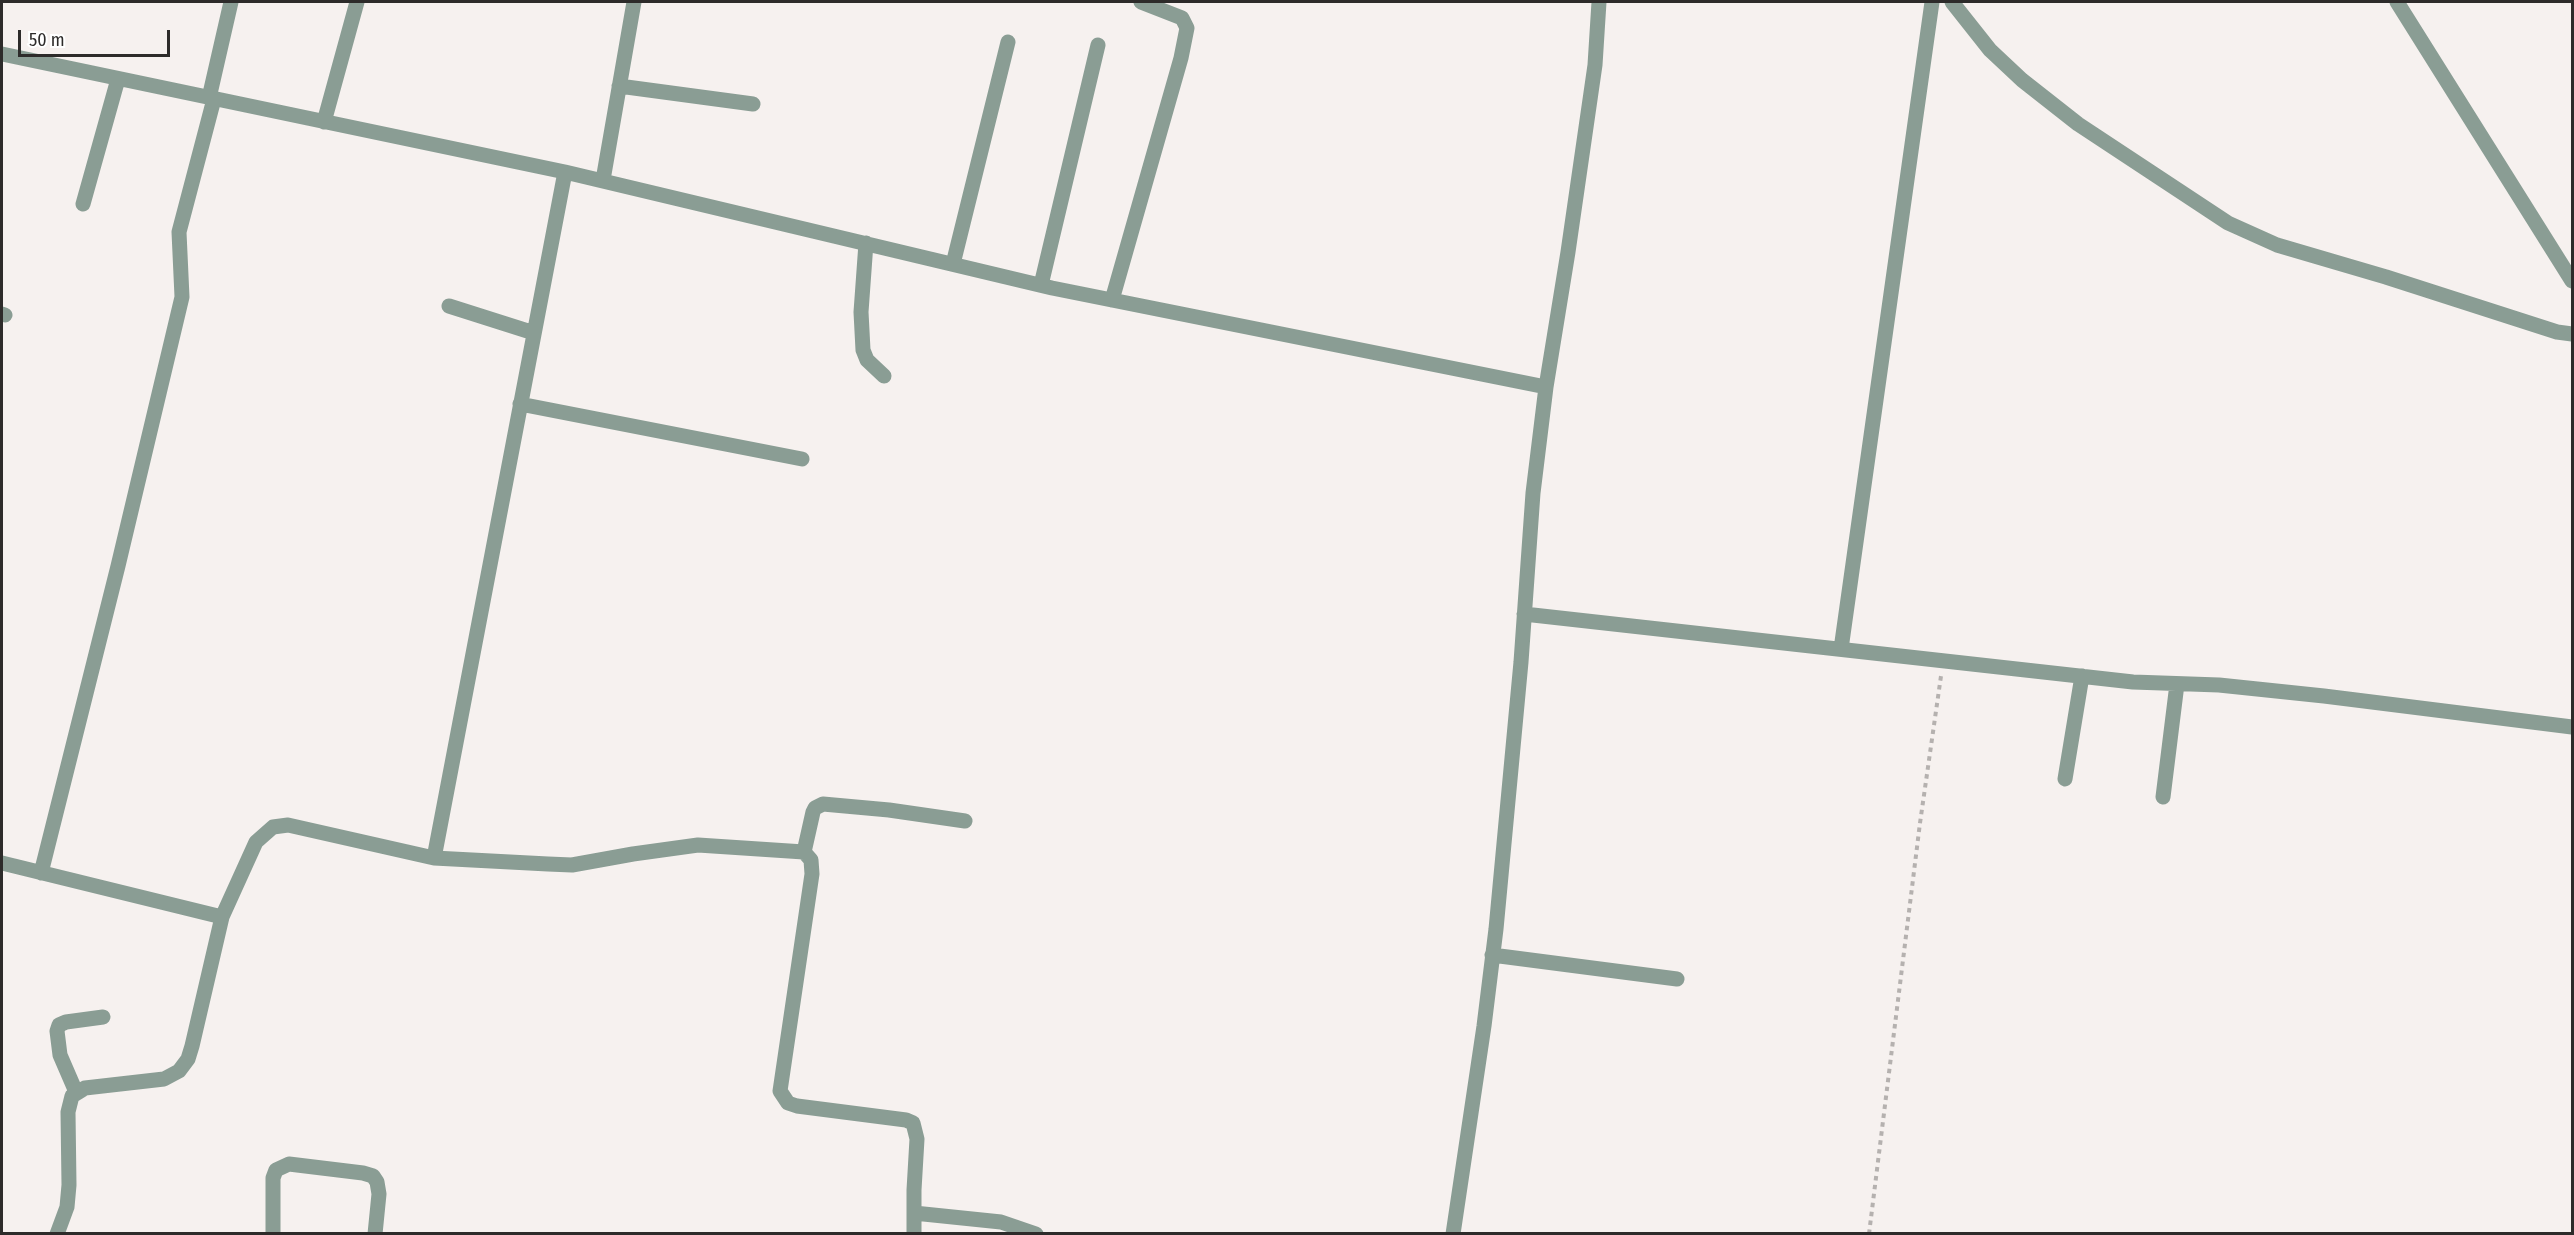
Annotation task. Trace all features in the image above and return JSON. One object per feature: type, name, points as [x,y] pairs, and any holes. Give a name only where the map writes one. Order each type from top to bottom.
[{"type":"street","points":[[41,873],[182,297],[179,232],[211,99],[231,2]]},
{"type":"street","points":[[324,122],[357,2]]},
{"type":"street","points":[[603,180],[634,2]]},
{"type":"street","points":[[1112,300],[1181,58],[1187,28],[1182,18],[1141,2]]},
{"type":"street","points":[[1453,1233],[1484,1026],[1492,955],[1524,615],[1533,493],[1546,387],[1569,252],[1595,65],[1599,2]]},
{"type":"street","points":[[1841,649],[1932,2]]},
{"type":"street","points":[[1952,2],[1990,50],[2022,80],[2078,124],[2228,223],[2277,245],[2557,332],[2572,334]]},
{"type":"street","points":[[2397,2],[2572,280]]},
{"type":"street","points":[[953,264],[1008,42]]},
{"type":"street","points":[[1041,285],[1098,45]]},
{"type":"street","points":[[2,54],[603,180],[1041,285],[1546,387]]},
{"type":"street","points":[[83,204],[118,79]]},
{"type":"street","points":[[619,86],[753,104]]},
{"type":"street","points":[[434,858],[565,172]]},
{"type":"street","points":[[866,243],[861,312],[863,350],[867,360],[884,376]]},
{"type":"street","points":[[449,306],[534,333]]},
{"type":"street","points":[[520,405],[802,459]]},
{"type":"street","points":[[1524,615],[2082,676],[2324,696],[2572,727]]},
{"type":"street","points":[[2065,778],[2082,676]]},
{"type":"street","points":[[2163,797],[2177,684]]},
{"type":"street","points":[[804,852],[813,812],[815,808],[823,804],[889,810],[965,821]]},
{"type":"street","points":[[57,1233],[67,1207],[69,1102],[76,1092],[85,1088],[164,1078],[179,1071],[188,1059],[192,1046],[222,917],[256,842],[273,827],[288,825],[434,858],[572,865],[698,845],[804,852],[811,860],[812,874],[780,1091],[788,1103],[797,1106],[906,1120],[913,1123],[917,1139],[914,1233]]},
{"type":"street","points":[[2,863],[222,917]]},
{"type":"street","points":[[1492,955],[1677,979]]},
{"type":"street","points":[[76,1092],[60,1055],[57,1031],[59,1025],[103,1017]]},
{"type":"street","points":[[273,1233],[273,1178],[276,1170],[289,1164],[373,1176],[377,1182],[379,1194],[375,1233]]},
{"type":"street","points":[[914,1213],[1001,1222],[1036,1233]]},
{"type":"path","points":[[1869,1233],[1920,823],[1943,661]]}]
